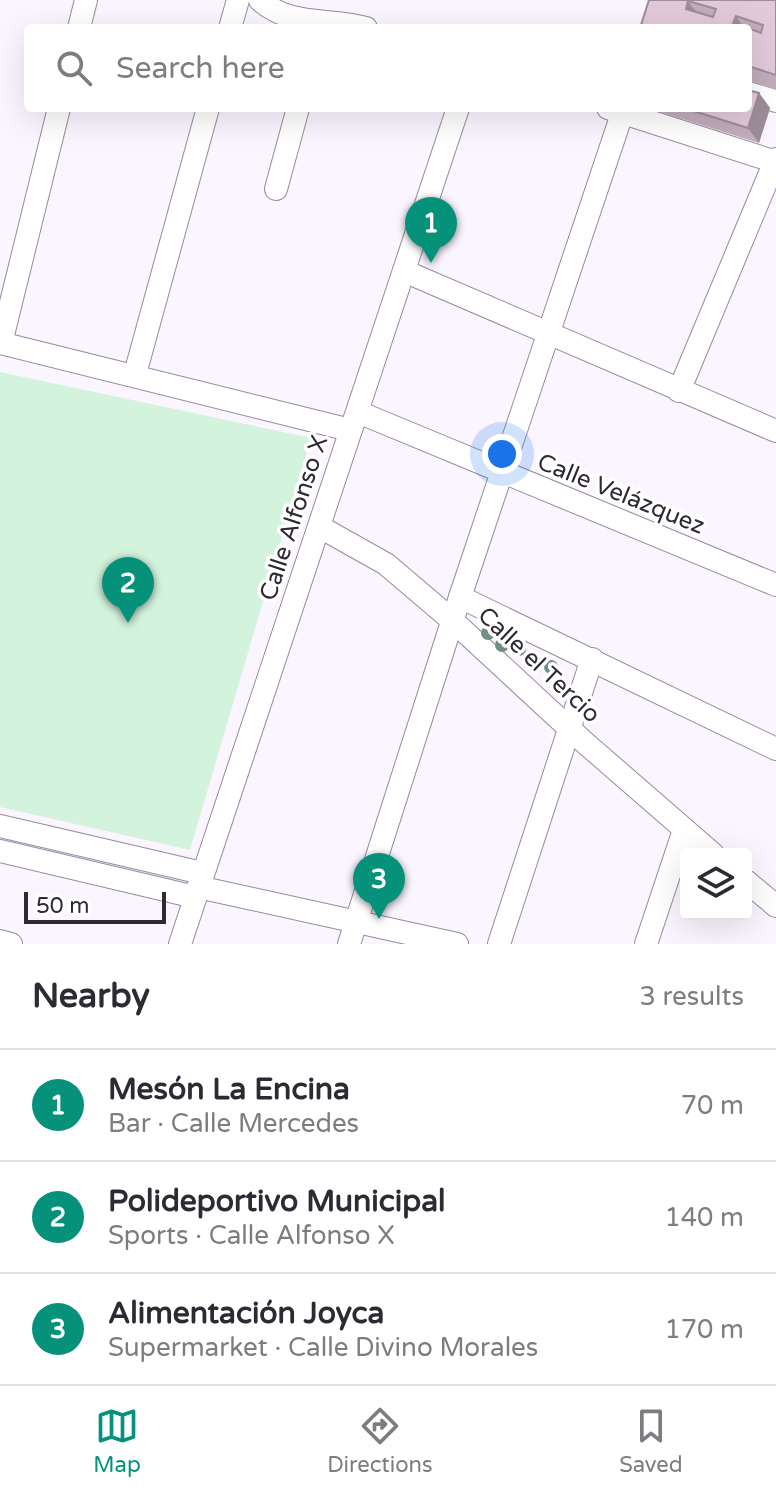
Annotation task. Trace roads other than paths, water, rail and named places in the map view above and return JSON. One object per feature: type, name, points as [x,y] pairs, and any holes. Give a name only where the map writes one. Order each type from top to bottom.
[{"type":"street","points":[[80,24],[86,0]]},
{"type":"street","points":[[231,24],[238,0]]},
{"type":"street","points":[[260,0],[276,11],[317,24]]},
{"type":"street","points":[[752,94],[776,101]]},
{"type":"street","points":[[0,343],[58,112]]},
{"type":"street","points":[[135,374],[207,112]]},
{"type":"street","points":[[276,189],[297,112]]},
{"type":"street","name":"Calle Alfonso X","points":[[180,944],[457,112]]},
{"type":"street","points":[[349,944],[617,112]]},
{"type":"street","points":[[624,112],[776,161],[679,391]]},
{"type":"street","points":[[404,271],[776,431]]},
{"type":"street","name":"Calle Velázquez","points":[[0,343],[354,421],[501,473],[776,585]]},
{"type":"street","name":"Calle el Tercio","points":[[320,527],[386,564],[706,848]]},
{"type":"street","points":[[460,597],[776,749]]},
{"type":"street","points":[[499,944],[592,659]]},
{"type":"street","points":[[0,826],[198,885]]},
{"type":"street","points":[[646,944],[684,830]]},
{"type":"street","points":[[0,851],[198,885],[457,944]]},
{"type":"street","points":[[752,886],[776,906]]},
{"type":"street","points":[[0,941],[11,944]]},
{"type":"place","name":"Mesón La Encina","points":[[431,263]]},
{"type":"place","name":"Polideportivo Municipal","points":[[128,623]]},
{"type":"place","name":"Alimentación Joyca","points":[[379,919]]}]
